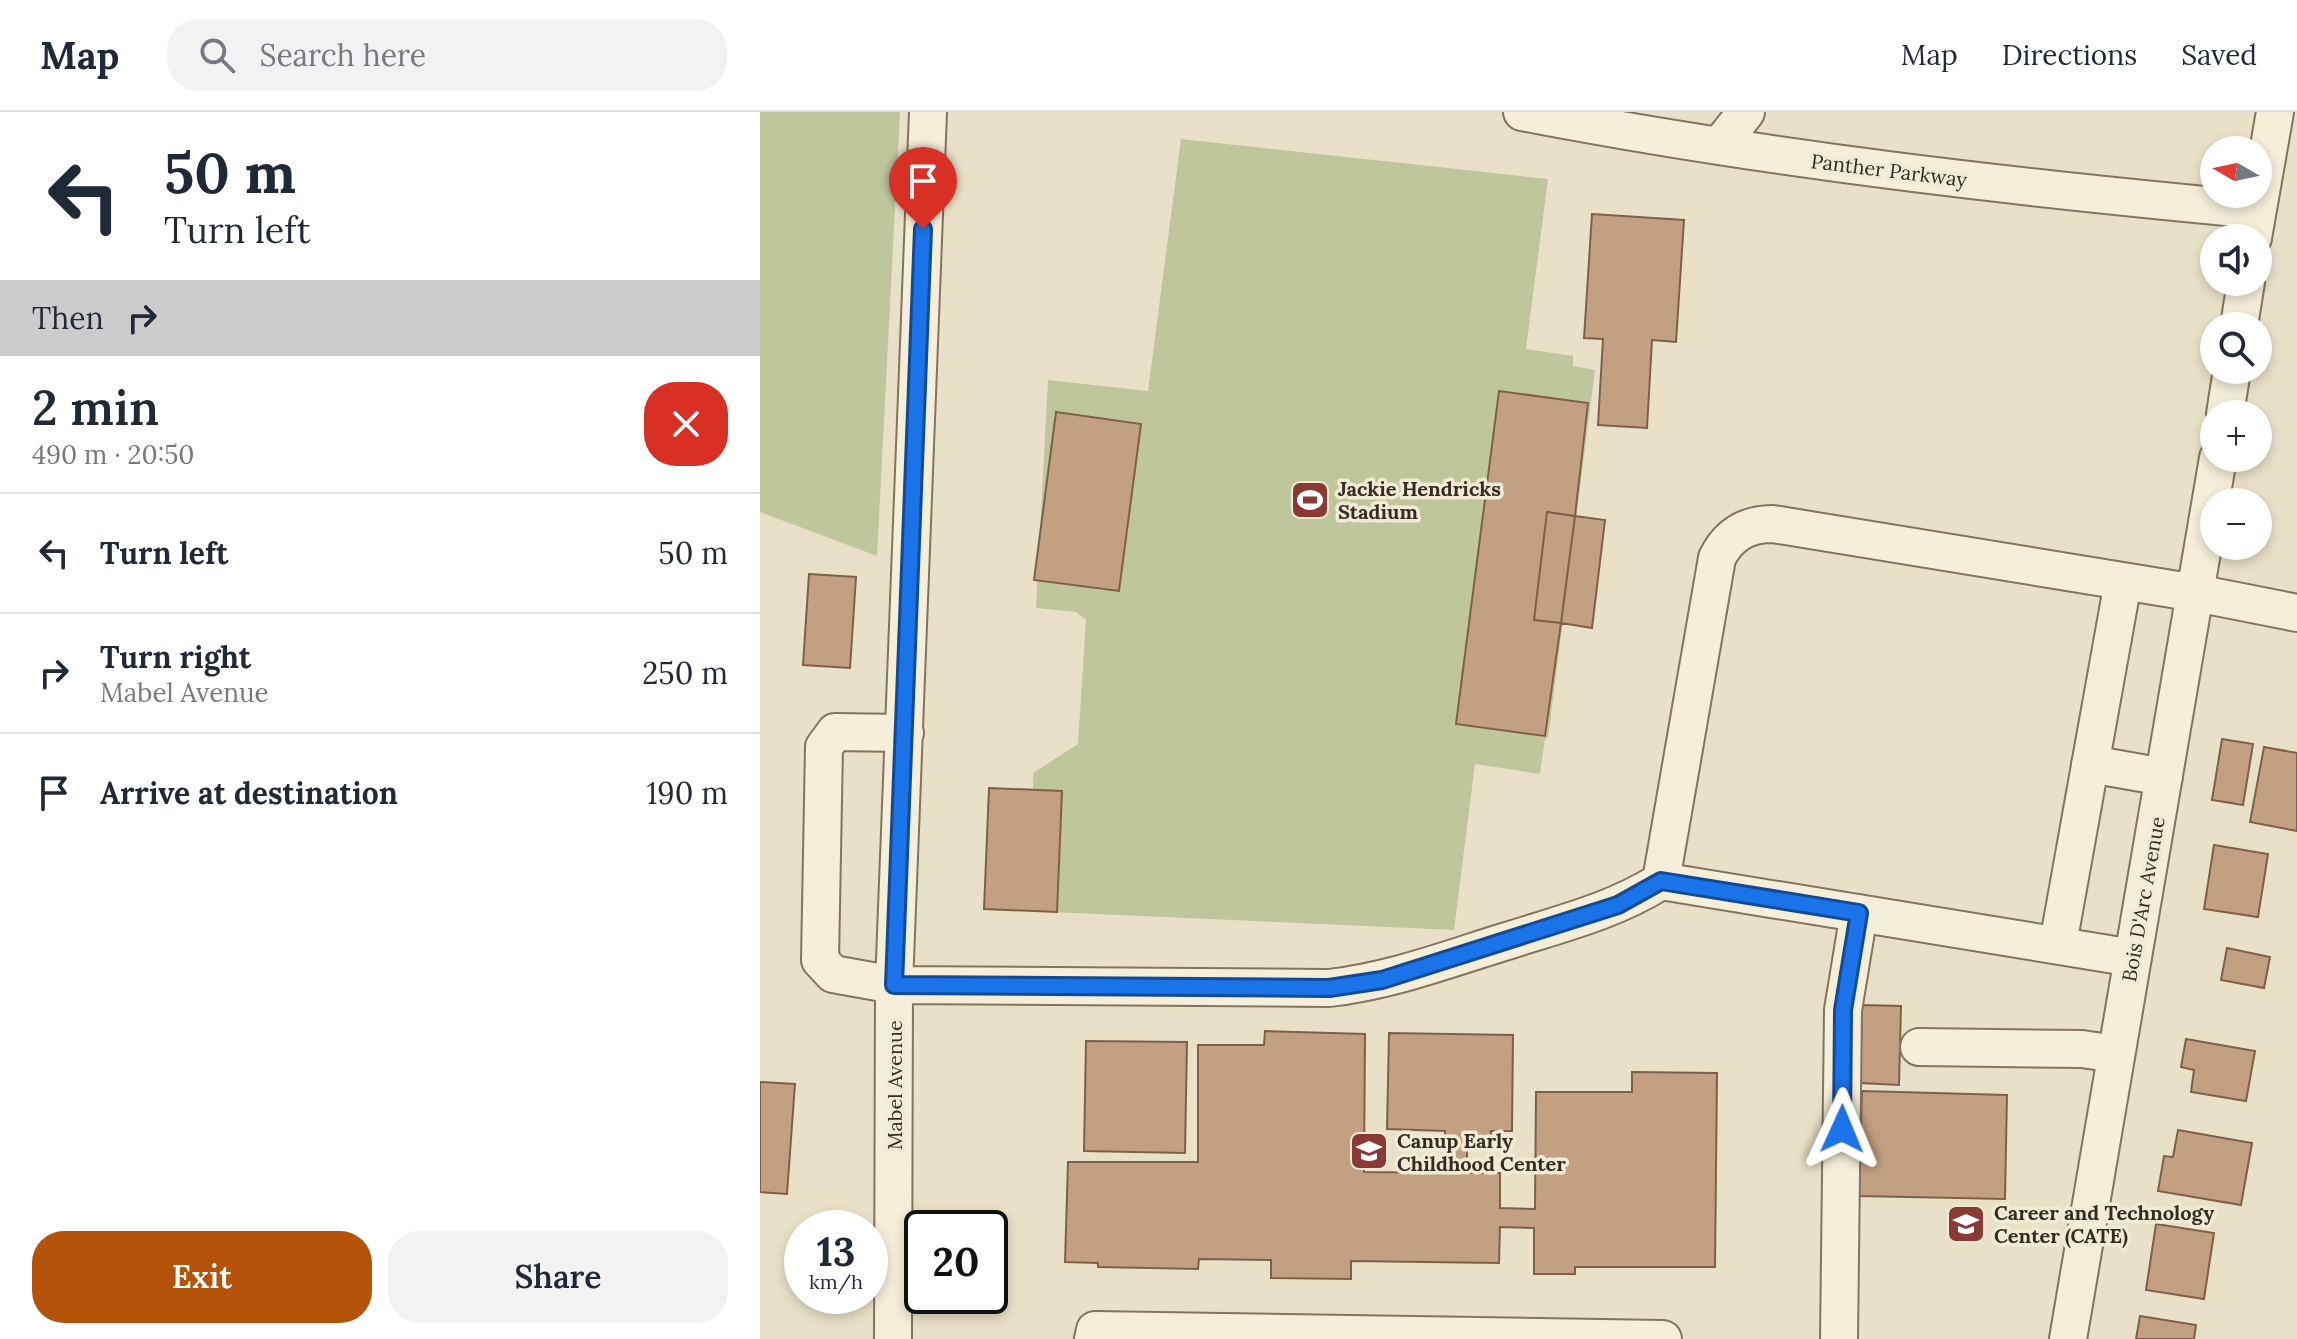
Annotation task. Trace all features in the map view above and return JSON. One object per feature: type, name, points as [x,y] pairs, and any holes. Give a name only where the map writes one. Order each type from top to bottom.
[{"type":"street","name":"Mabel Avenue","points":[[893,1339],[894,985],[928,112]]},
{"type":"street","name":"Panther Parkway","points":[[1522,112],[1560,115],[1819,162],[2038,190],[2256,224]]},
{"type":"street","points":[[1720,145],[1746,112]]},
{"type":"street","points":[[2256,224],[2275,112]]},
{"type":"street","name":"Bois D'Arc Avenue","points":[[2068,1339],[2216,472]]},
{"type":"street","points":[[1661,881],[1717,558],[1729,538],[1756,524],[1773,524],[2196,593],[2297,613]]},
{"type":"street","points":[[2058,944],[2123,582]]},
{"type":"street","points":[[905,733],[835,732],[824,747],[820,960],[833,974],[894,985],[1329,988],[1407,973],[1618,905],[1661,881],[2133,958]]},
{"type":"street","points":[[2090,764],[2164,777]]},
{"type":"street","points":[[1839,1339],[1843,1010],[1859,913]]},
{"type":"street","points":[[1919,1047],[2082,1049],[2116,1054]]},
{"type":"street","points":[[1093,1339],[1095,1330],[1274,1336],[1663,1339]]},
{"type":"green space","points":[[760,112],[900,112],[877,556],[760,512]]},
{"type":"green space","name":"Jackie Hendricks Stadium","points":[[1181,139],[1548,179],[1526,349],[1573,356],[1573,366],[1595,370],[1548,738],[1545,739],[1540,774],[1475,764],[1454,930],[984,909],[989,788],[1033,789],[1033,773],[1078,744],[1086,620],[1076,612],[1036,608],[1048,380],[1148,391]]},
{"type":"building","points":[[1592,214],[1684,220],[1676,342],[1652,340],[1647,428],[1598,425],[1603,339],[1584,338]]},
{"type":"building","points":[[1499,391],[1588,403],[1575,516],[1547,512],[1534,620],[1561,623],[1545,736],[1456,724]]},
{"type":"building","points":[[1056,412],[1141,424],[1119,591],[1034,580]]},
{"type":"building","points":[[1547,512],[1575,516],[1561,623],[1534,620]]},
{"type":"building","points":[[1575,516],[1605,520],[1592,628],[1561,623]]},
{"type":"building","points":[[809,574],[856,577],[850,668],[803,665]]},
{"type":"building","points":[[2222,739],[2253,744],[2243,805],[2212,800]]},
{"type":"building","points":[[2264,747],[2297,753],[2297,831],[2250,822]]},
{"type":"building","points":[[989,788],[1062,791],[1057,912],[984,909]]},
{"type":"building","points":[[2214,845],[2268,854],[2258,917],[2204,909]]},
{"type":"building","points":[[2227,948],[2270,957],[2264,988],[2221,980]]},
{"type":"building","points":[[1862,1005],[1901,1006],[1899,1085],[1860,1083]]},
{"type":"building","points":[[1265,1031],[1365,1034],[1364,1172],[1451,1173],[1452,1143],[1445,1142],[1445,1131],[1387,1129],[1389,1033],[1513,1035],[1512,1131],[1491,1131],[1491,1145],[1467,1145],[1467,1173],[1500,1173],[1500,1208],[1535,1209],[1536,1092],[1632,1092],[1632,1072],[1717,1073],[1715,1267],[1575,1267],[1575,1274],[1534,1274],[1534,1228],[1500,1227],[1499,1263],[1351,1261],[1351,1279],[1271,1278],[1271,1260],[1199,1259],[1198,1269],[1098,1267],[1098,1263],[1065,1262],[1068,1162],[1198,1162],[1198,1045],[1264,1045]]},
{"type":"building","points":[[2186,1039],[2255,1051],[2246,1101],[2191,1092],[2194,1070],[2181,1067]]},
{"type":"building","points":[[1086,1041],[1187,1042],[1185,1153],[1084,1151]]},
{"type":"building","points":[[760,1082],[795,1084],[787,1194],[760,1192]]},
{"type":"building","points":[[1862,1091],[2007,1095],[2005,1199],[1859,1196]]},
{"type":"building","points":[[2178,1130],[2252,1143],[2241,1205],[2158,1191],[2164,1156],[2173,1157]]},
{"type":"building","points":[[2156,1224],[2214,1233],[2204,1299],[2146,1290]]},
{"type":"building","points":[[2140,1316],[2196,1325],[2194,1339],[2136,1339]]},
{"type":"place","name":"Jackie Hendricks Stadium","points":[[1310,500]]},
{"type":"place","name":"Canup Early Childhood Center","points":[[1369,1151]]},
{"type":"place","name":"Career and Technology Center (CATE)","points":[[1966,1224]]},
{"type":"route","points":[[923,229],[894,985],[1329,988],[1361,984],[1407,973],[1618,905],[1661,881],[1859,913],[1843,1010],[1842,1129]]}]
